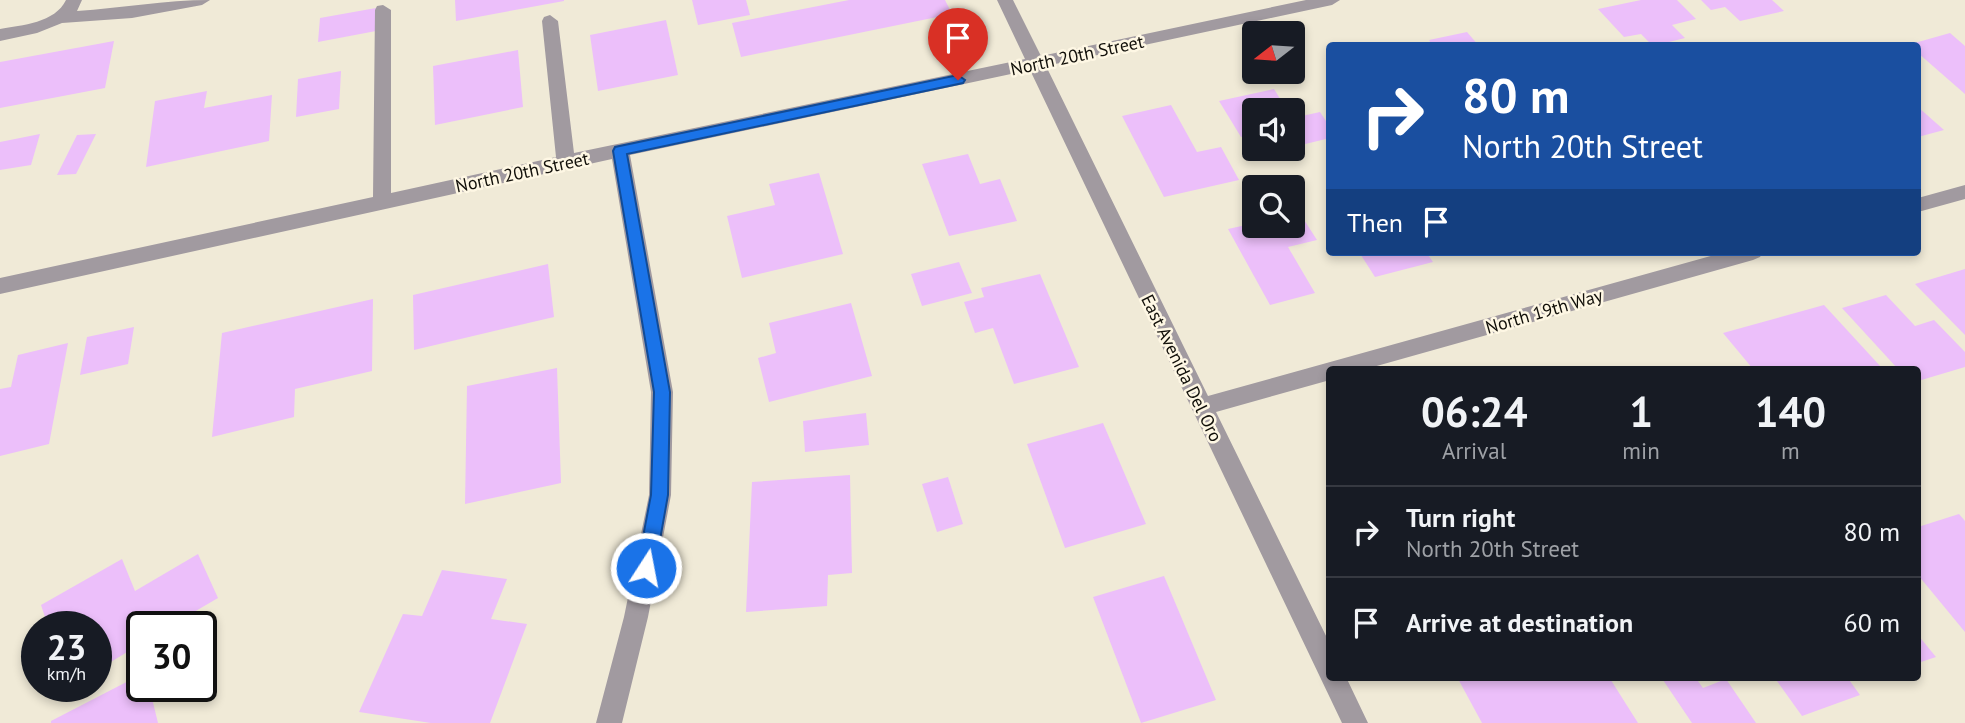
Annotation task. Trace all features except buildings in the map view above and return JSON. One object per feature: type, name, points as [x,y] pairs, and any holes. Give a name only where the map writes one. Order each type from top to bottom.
[{"type":"street","points":[[58,18],[73,5],[74,0]]},
{"type":"street","points":[[0,35],[27,30],[58,18],[132,13],[202,0]]},
{"type":"street","name":"East Avenida Del Oro","points":[[1005,0],[1326,663]]},
{"type":"street","name":"North 20th Street","points":[[0,286],[566,162],[1332,0]]},
{"type":"street","points":[[382,203],[383,10]]},
{"type":"street","points":[[550,21],[566,162]]},
{"type":"street","points":[[609,723],[636,617],[660,495],[662,392],[620,151]]},
{"type":"street","points":[[1921,204],[1965,192]]},
{"type":"street","name":"North 19th Way","points":[[1347,366],[1739,256]]},
{"type":"street","points":[[1201,407],[1326,372]]},
{"type":"street","points":[[1335,681],[1355,723]]},
{"type":"route","points":[[646,568],[660,495],[662,392],[620,151],[958,80]]}]
